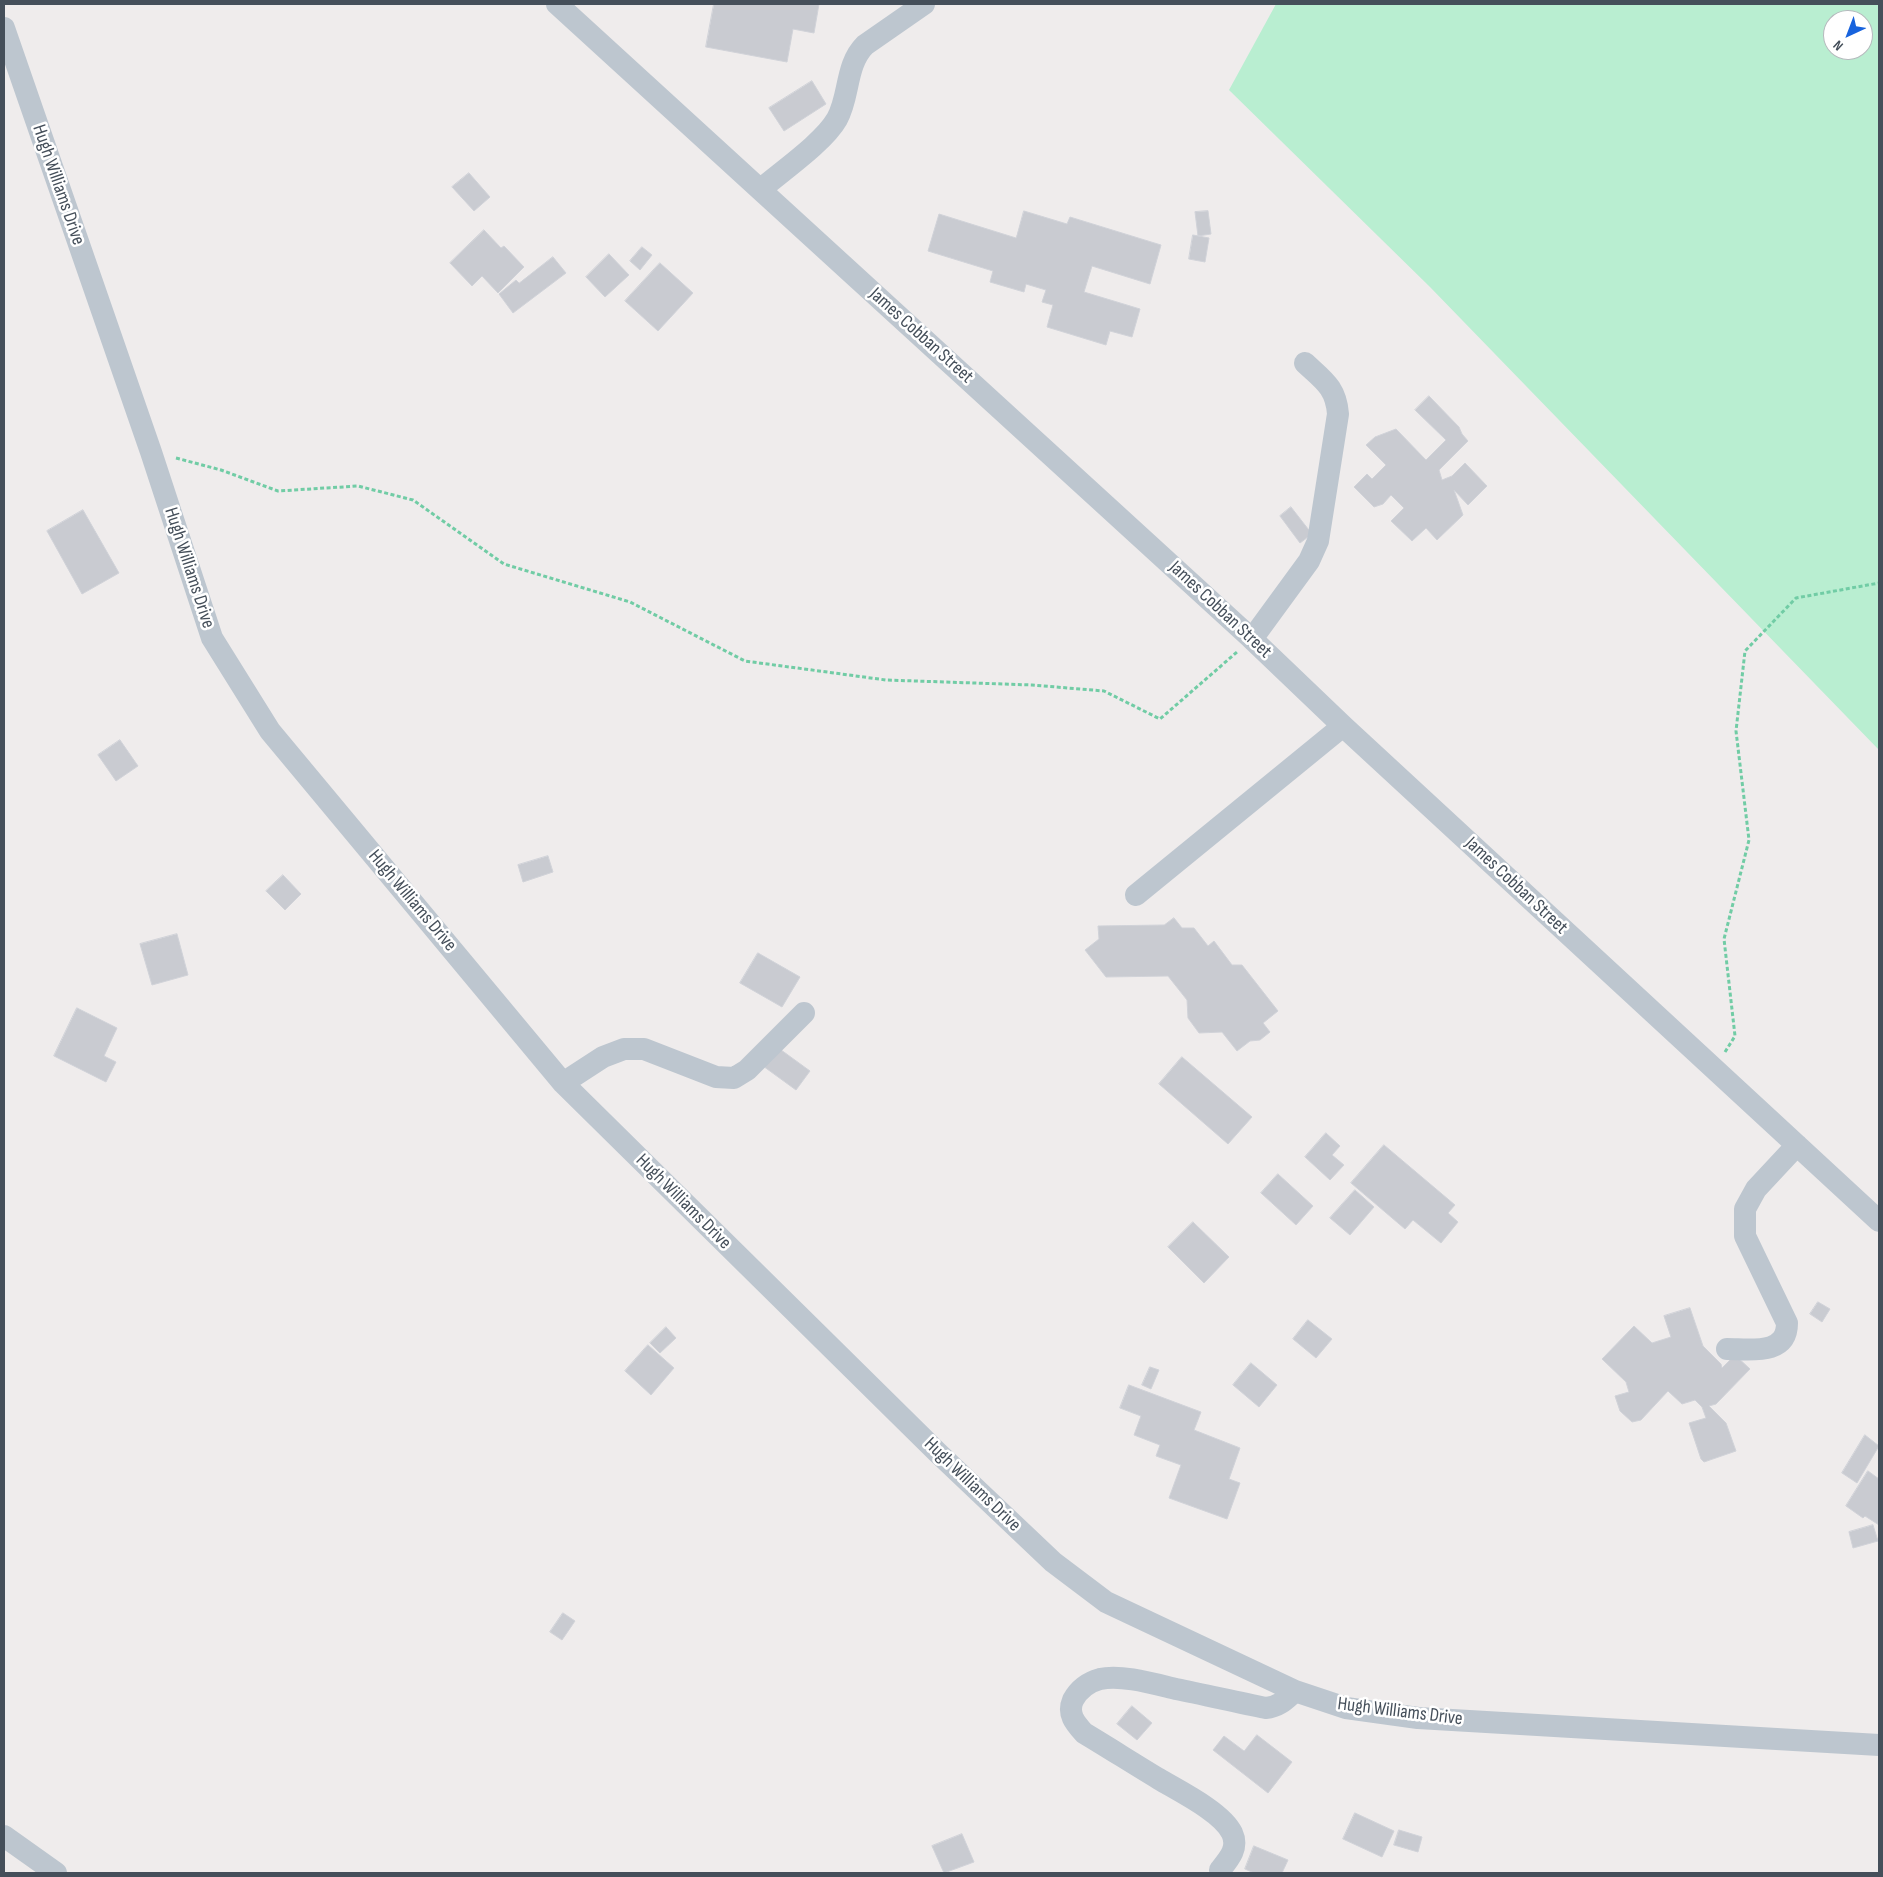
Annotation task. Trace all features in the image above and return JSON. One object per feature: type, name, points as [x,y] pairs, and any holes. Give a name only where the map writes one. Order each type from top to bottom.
[{"type":"street","name":"James Cobban Street","points":[[556,4],[1252,639],[1343,726],[1879,1221]]},
{"type":"street","points":[[760,189],[824,136],[836,121],[843,107],[853,61],[858,51],[924,4]]},
{"type":"street","name":"Hugh Williams Drive","points":[[4,28],[151,452],[212,638],[270,731],[563,1083],[937,1452],[1053,1562],[1106,1602],[1295,1691],[1346,1708],[1418,1718],[1879,1745]]},
{"type":"street","points":[[1252,639],[1309,561],[1318,541],[1338,414],[1337,399],[1331,388],[1305,363]]},
{"type":"street","points":[[1136,895],[1343,726]]},
{"type":"street","points":[[563,1083],[603,1057],[624,1049],[644,1050],[716,1077],[734,1078],[747,1070],[804,1013]]},
{"type":"street","points":[[1727,1350],[1770,1348],[1781,1343],[1787,1334],[1787,1323],[1745,1236],[1745,1209],[1756,1189],[1797,1145]]},
{"type":"street","points":[[1220,1870],[1232,1856],[1235,1846],[1232,1834],[1222,1820],[1195,1800],[1084,1733],[1073,1722],[1070,1710],[1073,1700],[1079,1691],[1090,1683],[1102,1679],[1136,1680],[1266,1708],[1274,1708],[1281,1704],[1295,1691]]},
{"type":"street","points":[[4,1836],[56,1873]]},
{"type":"path","points":[[151,452],[221,470],[278,491],[358,486],[413,500],[504,564],[630,602],[745,660],[886,680],[1032,685],[1104,691],[1160,719],[1252,639]]},
{"type":"path","points":[[1714,1069],[1735,1036],[1724,939],[1749,840],[1736,731],[1745,650],[1796,598],[1879,583]]},
{"type":"green space","points":[[1276,4],[1879,4],[1879,750],[1430,287],[1229,90]]},
{"type":"building","points":[[714,4],[819,4],[814,33],[793,29],[787,62],[706,47]]},
{"type":"building","points":[[812,81],[826,104],[784,131],[769,108]]},
{"type":"building","points":[[469,173],[490,197],[474,211],[452,187]]},
{"type":"building","points":[[1024,211],[1067,224],[1070,217],[1161,245],[1150,284],[1092,266],[1084,292],[1140,309],[1132,337],[1110,331],[1106,345],[1047,327],[1053,305],[1042,302],[1046,290],[1026,284],[1024,292],[990,282],[993,271],[928,251],[939,214],[1016,238]]},
{"type":"building","points":[[1208,211],[1211,234],[1198,236],[1195,212]]},
{"type":"building","points":[[484,230],[501,248],[504,246],[524,267],[498,293],[482,276],[472,286],[450,263]]},
{"type":"building","points":[[1193,235],[1209,238],[1205,262],[1189,259]]},
{"type":"building","points":[[642,247],[652,255],[640,270],[630,261]]},
{"type":"building","points":[[609,254],[629,275],[605,297],[586,277]]},
{"type":"building","points":[[553,257],[566,273],[513,313],[499,294],[516,280],[519,283]]},
{"type":"building","points":[[660,263],[693,293],[658,331],[625,301]]},
{"type":"building","points":[[1429,396],[1459,427],[1468,441],[1439,470],[1442,480],[1452,476],[1465,463],[1487,486],[1468,505],[1454,490],[1463,515],[1437,540],[1426,528],[1412,541],[1391,521],[1404,508],[1391,495],[1383,504],[1374,507],[1354,487],[1367,474],[1372,479],[1386,465],[1366,445],[1375,437],[1396,429],[1426,460],[1446,440],[1415,410]]},
{"type":"building","points":[[1291,507],[1312,534],[1300,543],[1280,516]]},
{"type":"building","points":[[83,510],[119,573],[82,594],[47,531]]},
{"type":"building","points":[[120,740],[138,766],[116,781],[98,755]]},
{"type":"building","points":[[548,856],[553,872],[523,882],[518,865]]},
{"type":"building","points":[[283,875],[301,894],[285,910],[266,891]]},
{"type":"building","points":[[1174,918],[1182,928],[1194,928],[1208,946],[1214,941],[1232,965],[1242,965],[1278,1011],[1263,1023],[1270,1032],[1260,1040],[1250,1041],[1237,1051],[1222,1032],[1199,1033],[1188,1018],[1187,1000],[1168,976],[1106,977],[1085,950],[1099,939],[1098,926],[1164,925]]},
{"type":"building","points":[[177,934],[188,975],[152,985],[140,944]]},
{"type":"building","points":[[758,953],[800,977],[782,1007],[740,983]]},
{"type":"building","points":[[77,1008],[117,1028],[104,1056],[116,1062],[106,1082],[54,1056]]},
{"type":"building","points":[[777,1047],[810,1071],[796,1090],[763,1066]]},
{"type":"building","points":[[1182,1057],[1252,1117],[1228,1144],[1159,1084]]},
{"type":"building","points":[[1326,1133],[1340,1146],[1332,1155],[1344,1165],[1330,1180],[1305,1157]]},
{"type":"building","points":[[1384,1145],[1455,1205],[1448,1213],[1458,1222],[1441,1243],[1413,1220],[1405,1229],[1351,1183]]},
{"type":"building","points":[[1278,1174],[1313,1206],[1296,1225],[1261,1193]]},
{"type":"building","points":[[1355,1190],[1374,1207],[1350,1235],[1330,1218]]},
{"type":"building","points":[[1193,1222],[1229,1257],[1204,1283],[1168,1247]]},
{"type":"building","points":[[1818,1302],[1830,1309],[1822,1322],[1810,1314]]},
{"type":"building","points":[[1690,1308],[1703,1346],[1721,1364],[1722,1368],[1735,1355],[1750,1369],[1716,1404],[1709,1406],[1726,1423],[1736,1451],[1704,1462],[1701,1459],[1689,1423],[1706,1418],[1702,1407],[1695,1400],[1682,1404],[1668,1391],[1641,1420],[1632,1422],[1620,1411],[1615,1396],[1629,1392],[1626,1382],[1602,1359],[1634,1326],[1652,1343],[1671,1337],[1664,1316]]},
{"type":"building","points":[[1308,1320],[1332,1339],[1316,1358],[1293,1339]]},
{"type":"building","points":[[666,1327],[676,1338],[660,1353],[650,1343]]},
{"type":"building","points":[[648,1345],[674,1368],[651,1395],[625,1371]]},
{"type":"building","points":[[1251,1363],[1277,1385],[1259,1407],[1233,1385]]},
{"type":"building","points":[[1150,1367],[1159,1370],[1151,1389],[1142,1385]]},
{"type":"building","points":[[1129,1385],[1201,1412],[1194,1430],[1240,1448],[1229,1479],[1240,1483],[1227,1519],[1169,1498],[1181,1465],[1156,1456],[1160,1445],[1134,1435],[1141,1416],[1120,1408]]},
{"type":"building","points":[[1865,1435],[1879,1446],[1857,1483],[1842,1473]]},
{"type":"building","points":[[1868,1471],[1879,1479],[1879,1525],[1865,1516],[1863,1518],[1846,1506]]},
{"type":"building","points":[[1873,1525],[1878,1541],[1853,1548],[1849,1532]]},
{"type":"building","points":[[563,1613],[575,1621],[562,1640],[550,1632]]},
{"type":"building","points":[[1132,1706],[1152,1723],[1137,1740],[1117,1724]]},
{"type":"building","points":[[1257,1735],[1292,1762],[1268,1793],[1213,1750],[1224,1736],[1244,1751]]},
{"type":"building","points":[[1355,1813],[1394,1831],[1382,1857],[1343,1839]]},
{"type":"building","points":[[1399,1830],[1422,1837],[1418,1852],[1394,1845]]},
{"type":"building","points":[[962,1834],[974,1862],[944,1873],[932,1846]]},
{"type":"building","points":[[1254,1846],[1288,1860],[1282,1873],[1254,1873],[1245,1869]]}]
